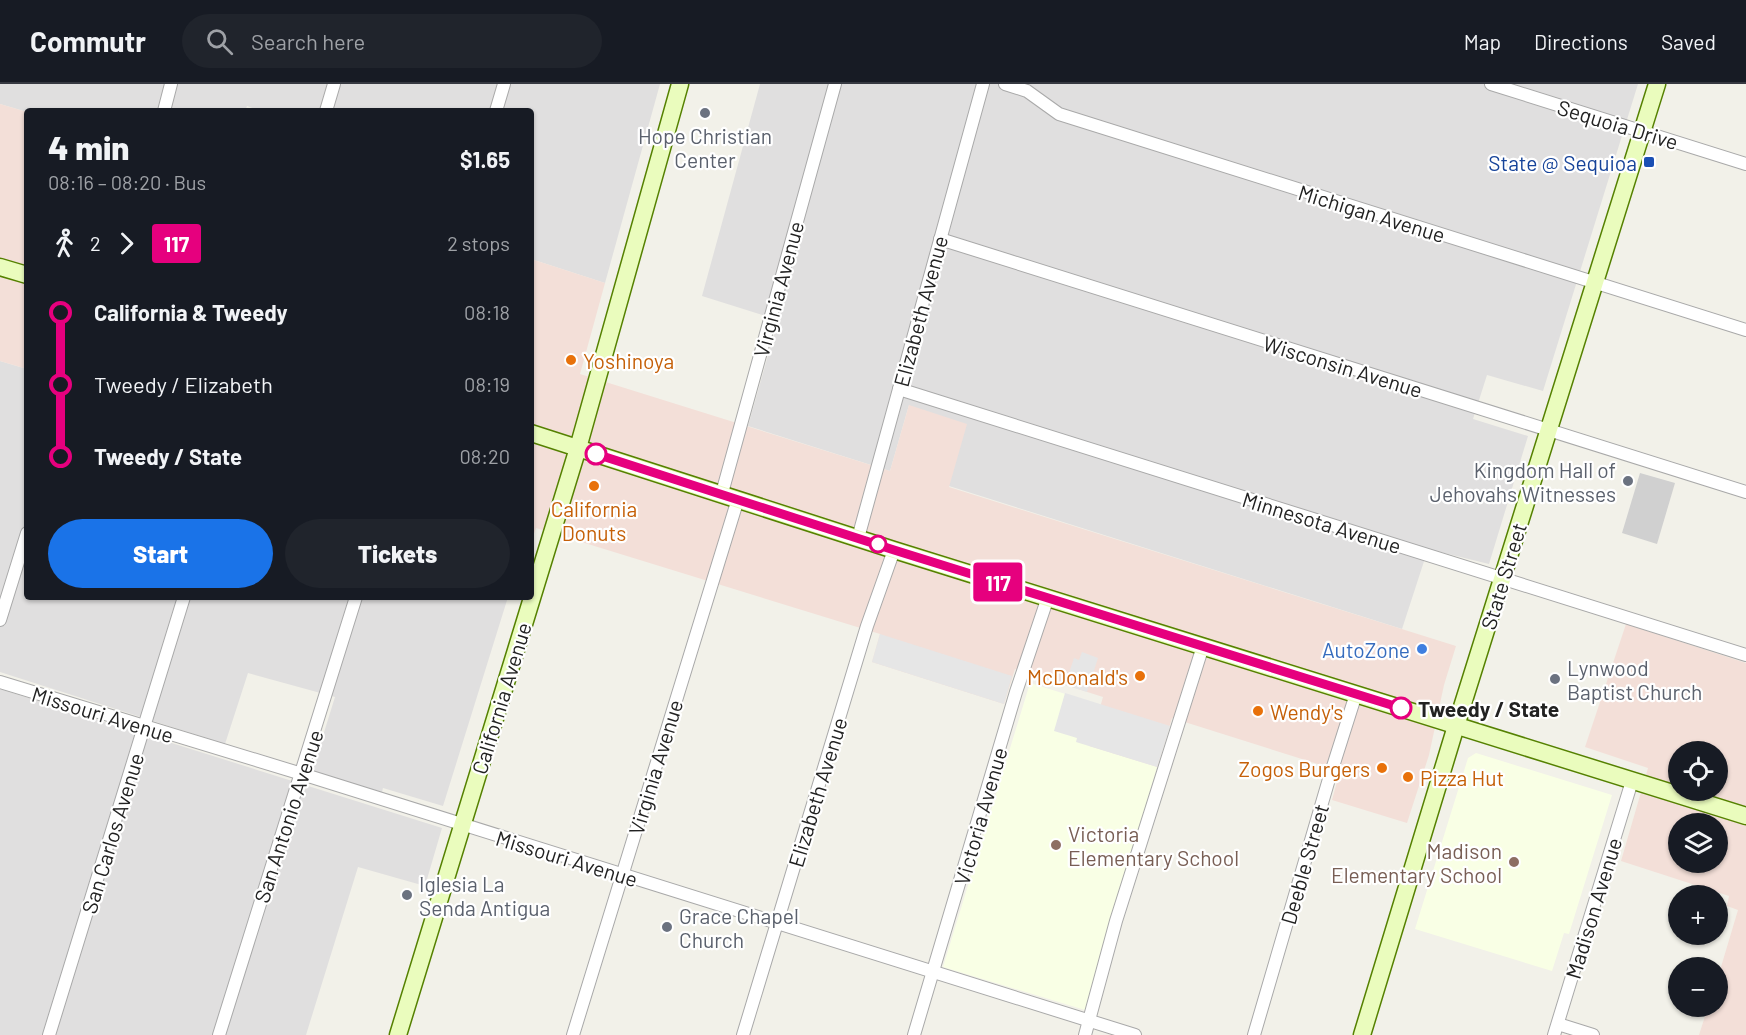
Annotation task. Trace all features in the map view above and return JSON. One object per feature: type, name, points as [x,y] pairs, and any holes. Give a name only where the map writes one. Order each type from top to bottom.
[{"type":"main road","name":"California Avenue","points":[[534,591],[578,448],[680,84]]},
{"type":"main road","name":"State Street","points":[[1362,1035],[1502,578],[1658,84]]},
{"type":"main road","points":[[0,267],[24,274]]},
{"type":"main road","points":[[534,435],[722,493],[894,550],[1746,816]]},
{"type":"main road","name":"California Avenue","points":[[398,1035],[531,600]]},
{"type":"street","points":[[165,108],[171,84]]},
{"type":"street","points":[[327,108],[334,84]]},
{"type":"street","points":[[497,108],[504,84]]},
{"type":"street","name":"Virginia Avenue","points":[[722,493],[835,84]]},
{"type":"street","name":"Elizabeth Avenue","points":[[858,538],[983,84]]},
{"type":"street","name":"Michigan Avenue","points":[[1005,84],[1027,91],[1059,114],[1746,330]]},
{"type":"street","name":"Sequoia Drive","points":[[1491,84],[1746,164]]},
{"type":"street","name":"Wisconsin Avenue","points":[[940,239],[1746,492]]},
{"type":"street","name":"Minnesota Avenue","points":[[899,389],[1746,655]]},
{"type":"street","name":"Virginia Avenue","points":[[573,1035],[738,499]]},
{"type":"street","points":[[0,620],[24,543]]},
{"type":"street","name":"Elizabeth Avenue","points":[[743,1035],[867,626],[894,550]]},
{"type":"street","name":"Victoria Avenue","points":[[914,1035],[989,781],[1048,597]]},
{"type":"street","name":"San Carlos Avenue","points":[[49,1035],[183,600]]},
{"type":"street","name":"San Antonio Avenue","points":[[219,1035],[355,600]]},
{"type":"street","points":[[1085,1035],[1123,897],[1203,646]]},
{"type":"street","name":"Missouri Avenue","points":[[0,682],[302,774],[1135,1035]]},
{"type":"street","name":"Deeble Street","points":[[1254,1035],[1356,694]]},
{"type":"street","name":"Madison Avenue","points":[[1556,1030],[1632,781]]},
{"type":"street","points":[[1556,1030],[1593,1035]]},
{"type":"shaded area","points":[[0,84],[660,84],[605,283],[534,260],[534,108],[253,108],[247,106],[246,108],[24,108],[24,111],[0,104]]},
{"type":"shaded area","points":[[760,84],[1638,84],[1543,391],[1487,375],[1473,419],[1528,436],[1489,564],[1428,549],[1402,629],[949,486],[909,405],[890,471],[748,426],[778,320],[702,296]]},
{"type":"shaded area","points":[[0,104],[24,111],[24,368],[0,361]]},
{"type":"shaded area","points":[[534,260],[605,283],[580,374],[890,471],[909,405],[967,424],[949,487],[1456,646],[1444,685],[1429,755],[1407,823],[1332,800],[1340,771],[1172,718],[1157,767],[1089,746],[1103,697],[1015,669],[1004,704],[872,662],[880,634],[536,528],[534,534]]},
{"type":"shaded area","points":[[0,361],[24,368],[24,600],[507,600],[443,806],[383,788],[382,792],[312,771],[335,697],[248,673],[225,744],[0,672]]},
{"type":"shaded area","points":[[1640,473],[1675,483],[1657,544],[1622,533]]},
{"type":"shaded area","points":[[1626,624],[1746,663],[1746,1035],[1699,1035],[1705,1017],[1728,1017],[1728,957],[1724,957],[1738,910],[1728,906],[1728,885],[1695,885],[1621,861],[1648,768],[1585,747]]},
{"type":"shaded area","points":[[880,634],[1012,676],[1004,704],[872,662]]},
{"type":"shaded area","points":[[1082,652],[1098,658],[1087,692],[1065,685],[1074,658],[1079,660]]},
{"type":"shaded area","name":"Victoria Elementary School","points":[[1030,683],[1101,705],[1089,746],[1157,767],[1085,1010],[943,967]]},
{"type":"shaded area","points":[[0,689],[442,828],[425,886],[358,867],[306,1035],[0,1035]]},
{"type":"shaded area","points":[[1065,693],[1170,726],[1157,767],[1076,742],[1077,738],[1054,731]]},
{"type":"shaded area","name":"Madison Elementary School","points":[[1476,753],[1612,795],[1569,934],[1564,933],[1552,971],[1415,929],[1468,758]]},
{"type":"bus line","name":"117","points":[[596,454],[894,550],[1401,708]]},
{"type":"place","name":"Hope Christian Center","points":[[705,113]]},
{"type":"place","name":"State @ Sequioa","points":[[1649,162]]},
{"type":"place","name":"Yoshinoya","points":[[571,360]]},
{"type":"place","name":"Kingdom Hall of Jehovahs Witnesses","points":[[1628,481]]},
{"type":"place","name":"California Donuts","points":[[594,486]]},
{"type":"place","name":"AutoZone","points":[[1422,649]]},
{"type":"place","name":"McDonald's","points":[[1140,676]]},
{"type":"place","name":"Lynwood Baptist Church","points":[[1555,679]]},
{"type":"place","name":"Tweedy / State","points":[[1401,708]]},
{"type":"place","name":"Wendy's","points":[[1258,711]]},
{"type":"place","name":"Zogos Burgers","points":[[1382,768]]},
{"type":"place","name":"Pizza Hut","points":[[1408,777]]},
{"type":"place","name":"Victoria Elementary School","points":[[1056,845]]},
{"type":"place","name":"Madison Elementary School","points":[[1514,862]]},
{"type":"place","name":"Iglesia La Senda Antigua","points":[[407,895]]},
{"type":"place","name":"Grace Chapel Church","points":[[667,927]]}]
